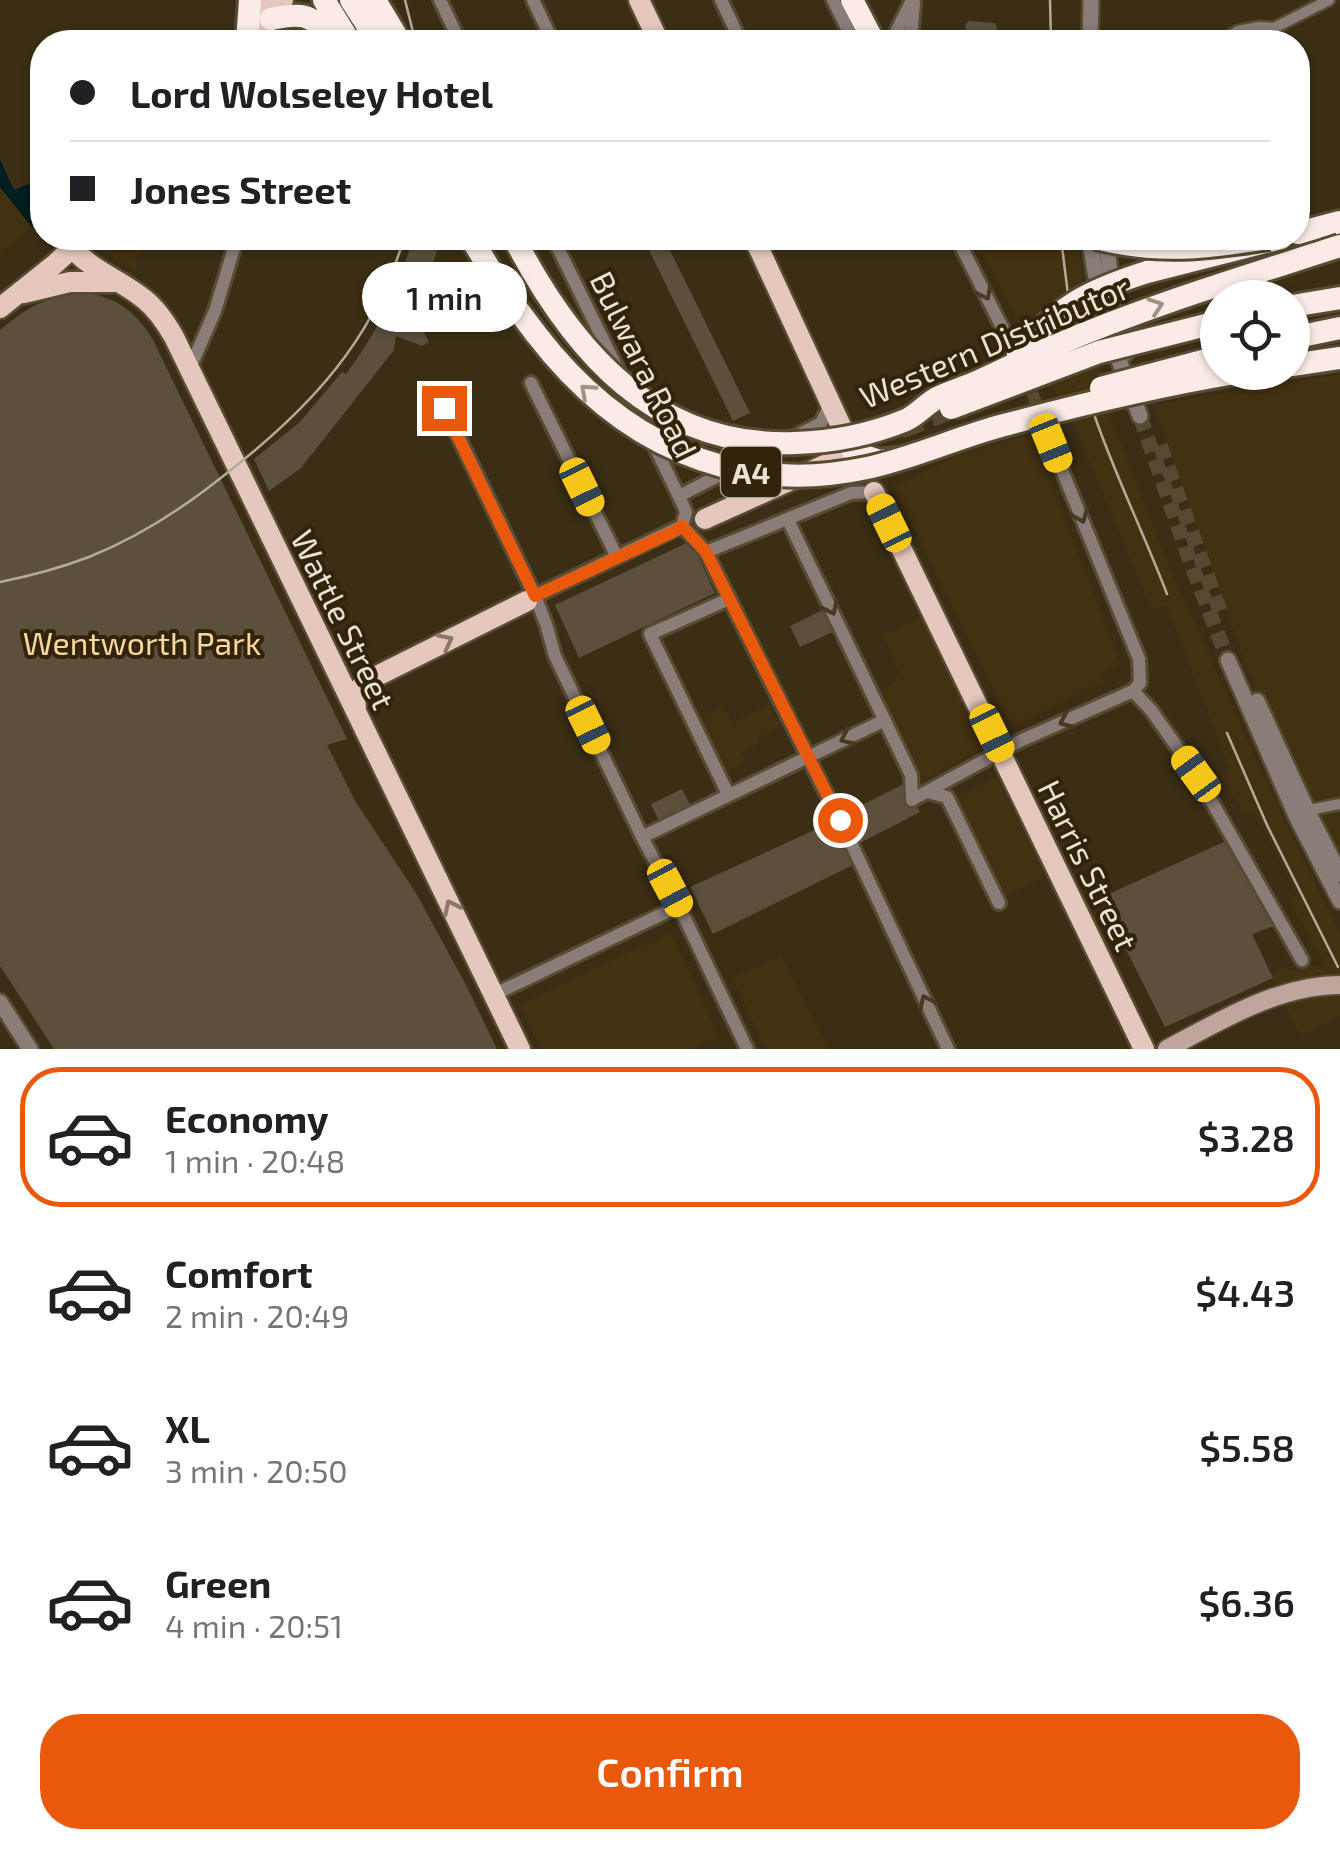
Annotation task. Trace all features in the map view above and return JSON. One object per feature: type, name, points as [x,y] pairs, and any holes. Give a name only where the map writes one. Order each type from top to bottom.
[{"type":"highway","points":[[250,0],[250,30]]},
{"type":"highway","points":[[321,0],[344,30]]},
{"type":"highway","points":[[350,30],[352,0]]},
{"type":"highway","points":[[374,0],[393,30]]},
{"type":"highway","points":[[852,0],[868,30]]},
{"type":"highway","points":[[273,6],[314,20],[330,30]]},
{"type":"highway","points":[[1310,230],[1340,222]]},
{"type":"highway","name":"Western Distributor","points":[[520,250],[536,281],[576,336],[628,390],[659,411],[718,436],[762,444],[816,442],[860,434],[909,418],[936,398],[1105,325],[1340,246]]},
{"type":"highway","points":[[466,250],[502,289]]},
{"type":"highway","name":"A4","points":[[478,250],[502,289],[571,376],[622,420],[666,447],[742,470],[780,476],[835,474],[886,463],[1005,424],[1200,380]]},
{"type":"highway","points":[[510,250],[536,281]]},
{"type":"highway","points":[[1015,352],[1044,324],[1088,292],[1234,250]]},
{"type":"highway","points":[[1310,303],[1340,298]]},
{"type":"highway","points":[[909,418],[941,412],[1099,352],[1200,327]]},
{"type":"highway","points":[[1310,337],[1340,331]]},
{"type":"highway","points":[[1310,362],[1340,358]]},
{"type":"highway","points":[[1005,424],[1060,400],[1200,365]]},
{"type":"highway","points":[[853,452],[880,461],[929,453],[1200,366]]},
{"type":"main road","points":[[639,0],[654,30]]},
{"type":"main road","points":[[258,30],[273,6]]},
{"type":"main road","points":[[8,302],[70,250]]},
{"type":"main road","name":"Wattle Street","points":[[83,250],[99,272],[136,293],[168,327],[520,1049]]},
{"type":"main road","points":[[706,519],[853,452],[760,250]]},
{"type":"main road","points":[[8,302],[70,282],[116,282]]},
{"type":"main road","name":"Harris Street","points":[[874,492],[1144,1049]]},
{"type":"main road","points":[[356,713],[357,690],[365,682],[531,598]]},
{"type":"main road","points":[[335,671],[354,682],[365,682]]},
{"type":"main road","points":[[1167,1049],[1274,997],[1340,985]]},
{"type":"street","points":[[440,0],[454,30]]},
{"type":"street","points":[[533,0],[547,30]]},
{"type":"street","points":[[721,0],[735,30]]},
{"type":"street","points":[[833,0],[848,30]]},
{"type":"street","points":[[910,30],[913,0]]},
{"type":"street","points":[[1080,0],[1080,30]]},
{"type":"street","points":[[1090,30],[1091,0]]},
{"type":"street","points":[[1242,30],[1274,28],[1329,0]]},
{"type":"street","points":[[190,368],[215,311],[233,250]]},
{"type":"street","name":"Bulwara Road","points":[[559,250],[679,496],[686,512],[682,526]]},
{"type":"street","points":[[963,250],[1015,352]]},
{"type":"street","points":[[1100,250],[1144,414]]},
{"type":"street","points":[[531,383],[617,556]]},
{"type":"street","points":[[679,496],[821,422],[829,401]]},
{"type":"street","points":[[444,408],[546,624],[555,656],[746,1049]]},
{"type":"street","points":[[788,520],[911,775],[912,800],[1022,740],[1133,692],[1140,683],[1139,659],[1044,426]]},
{"type":"street","points":[[706,552],[850,493],[874,492]]},
{"type":"street","points":[[531,598],[682,526],[706,552],[948,1049]]},
{"type":"street","points":[[728,794],[650,634],[729,599]]},
{"type":"street","points":[[1340,874],[1232,656],[1297,818],[1340,902]]},
{"type":"street","points":[[1133,692],[1151,710],[1196,774],[1302,960]]},
{"type":"street","points":[[642,836],[885,720]]},
{"type":"street","points":[[920,796],[948,797],[998,903]]},
{"type":"street","points":[[1314,808],[1340,804]]},
{"type":"street","points":[[494,995],[679,906]]},
{"type":"street","points":[[0,1002],[30,1049]]},
{"type":"shaded area","points":[[0,187],[30,230],[0,254]]},
{"type":"shaded area","points":[[107,250],[144,250],[136,258],[136,270],[112,258]]},
{"type":"shaded area","points":[[980,250],[1078,250],[1110,415],[1165,557],[1276,803],[1340,933],[1340,1016],[1300,1036],[1271,975],[1287,967],[1290,971],[1326,965],[1288,899],[1297,895],[1254,811],[1244,813],[1220,775],[1230,769],[1166,606],[1151,609],[1076,429]]},
{"type":"shaded area","points":[[1340,374],[1340,856],[1291,764],[1243,657],[1154,405],[1244,390],[1310,390],[1310,379]]},
{"type":"shaded area","points":[[1032,434],[1121,665],[1101,673],[1104,683],[1075,690],[1076,695],[1018,724],[1008,720],[894,487],[959,455]]},
{"type":"shaded area","points":[[923,615],[987,746],[921,782],[876,693],[895,681],[899,672],[882,635]]},
{"type":"shaded area","points":[[769,705],[780,727],[742,753],[746,761],[724,772],[699,718],[723,706],[732,723]]},
{"type":"shaded area","points":[[997,777],[1046,876],[1001,898],[953,799]]},
{"type":"shaded area","points":[[671,934],[719,1036],[691,1049],[541,1049],[520,1005]]},
{"type":"shaded area","points":[[782,956],[829,1049],[766,1049],[732,977]]},
{"type":"green space","points":[[994,23],[997,30],[965,30],[966,24]]},
{"type":"green space","points":[[409,250],[437,250],[422,292],[408,302],[429,342],[422,346],[396,336],[394,350],[301,468],[269,491],[254,459],[300,422],[342,372],[346,374],[368,342]]},
{"type":"green space","points":[[649,250],[670,250],[750,413],[733,421]]},
{"type":"green space","name":"Wentworth Park","points":[[88,293],[125,308],[152,338],[347,739],[327,745],[355,801],[416,893],[497,1049],[54,1049],[0,966],[0,330],[41,303]]},
{"type":"green space","points":[[691,541],[715,593],[579,658],[555,605]]},
{"type":"green space","points":[[823,610],[833,632],[800,647],[790,626]]},
{"type":"green space","points":[[906,783],[920,812],[858,844],[844,814]]},
{"type":"green space","points":[[682,789],[692,808],[660,823],[651,804]]},
{"type":"green space","points":[[832,822],[853,865],[713,934],[690,887]]},
{"type":"green space","points":[[1226,841],[1277,925],[1252,934],[1273,978],[1165,1027],[1100,898]]},
{"type":"water","points":[[0,160],[14,190],[30,183],[30,224],[0,187]]},
{"type":"tunnel","points":[[1026,376],[1042,419]]},
{"type":"tunnel","points":[[900,428],[968,402]]},
{"type":"tunnel","points":[[1140,416],[1228,660]]},
{"type":"tunnel","points":[[1160,445],[1220,611]]},
{"type":"tram line","points":[[405,0],[412,30]]},
{"type":"tram line","points":[[1050,0],[1051,30]]},
{"type":"tram line","points":[[0,582],[67,565],[126,540],[195,498],[257,449],[335,370],[375,309],[400,250]]},
{"type":"tram line","points":[[1062,250],[1072,327]]},
{"type":"tram line","points":[[1095,417],[1167,594]]},
{"type":"tram line","points":[[1227,733],[1267,825],[1338,967]]},
{"type":"route","points":[[444,408],[535,596],[682,526],[706,552],[840,820]]}]
